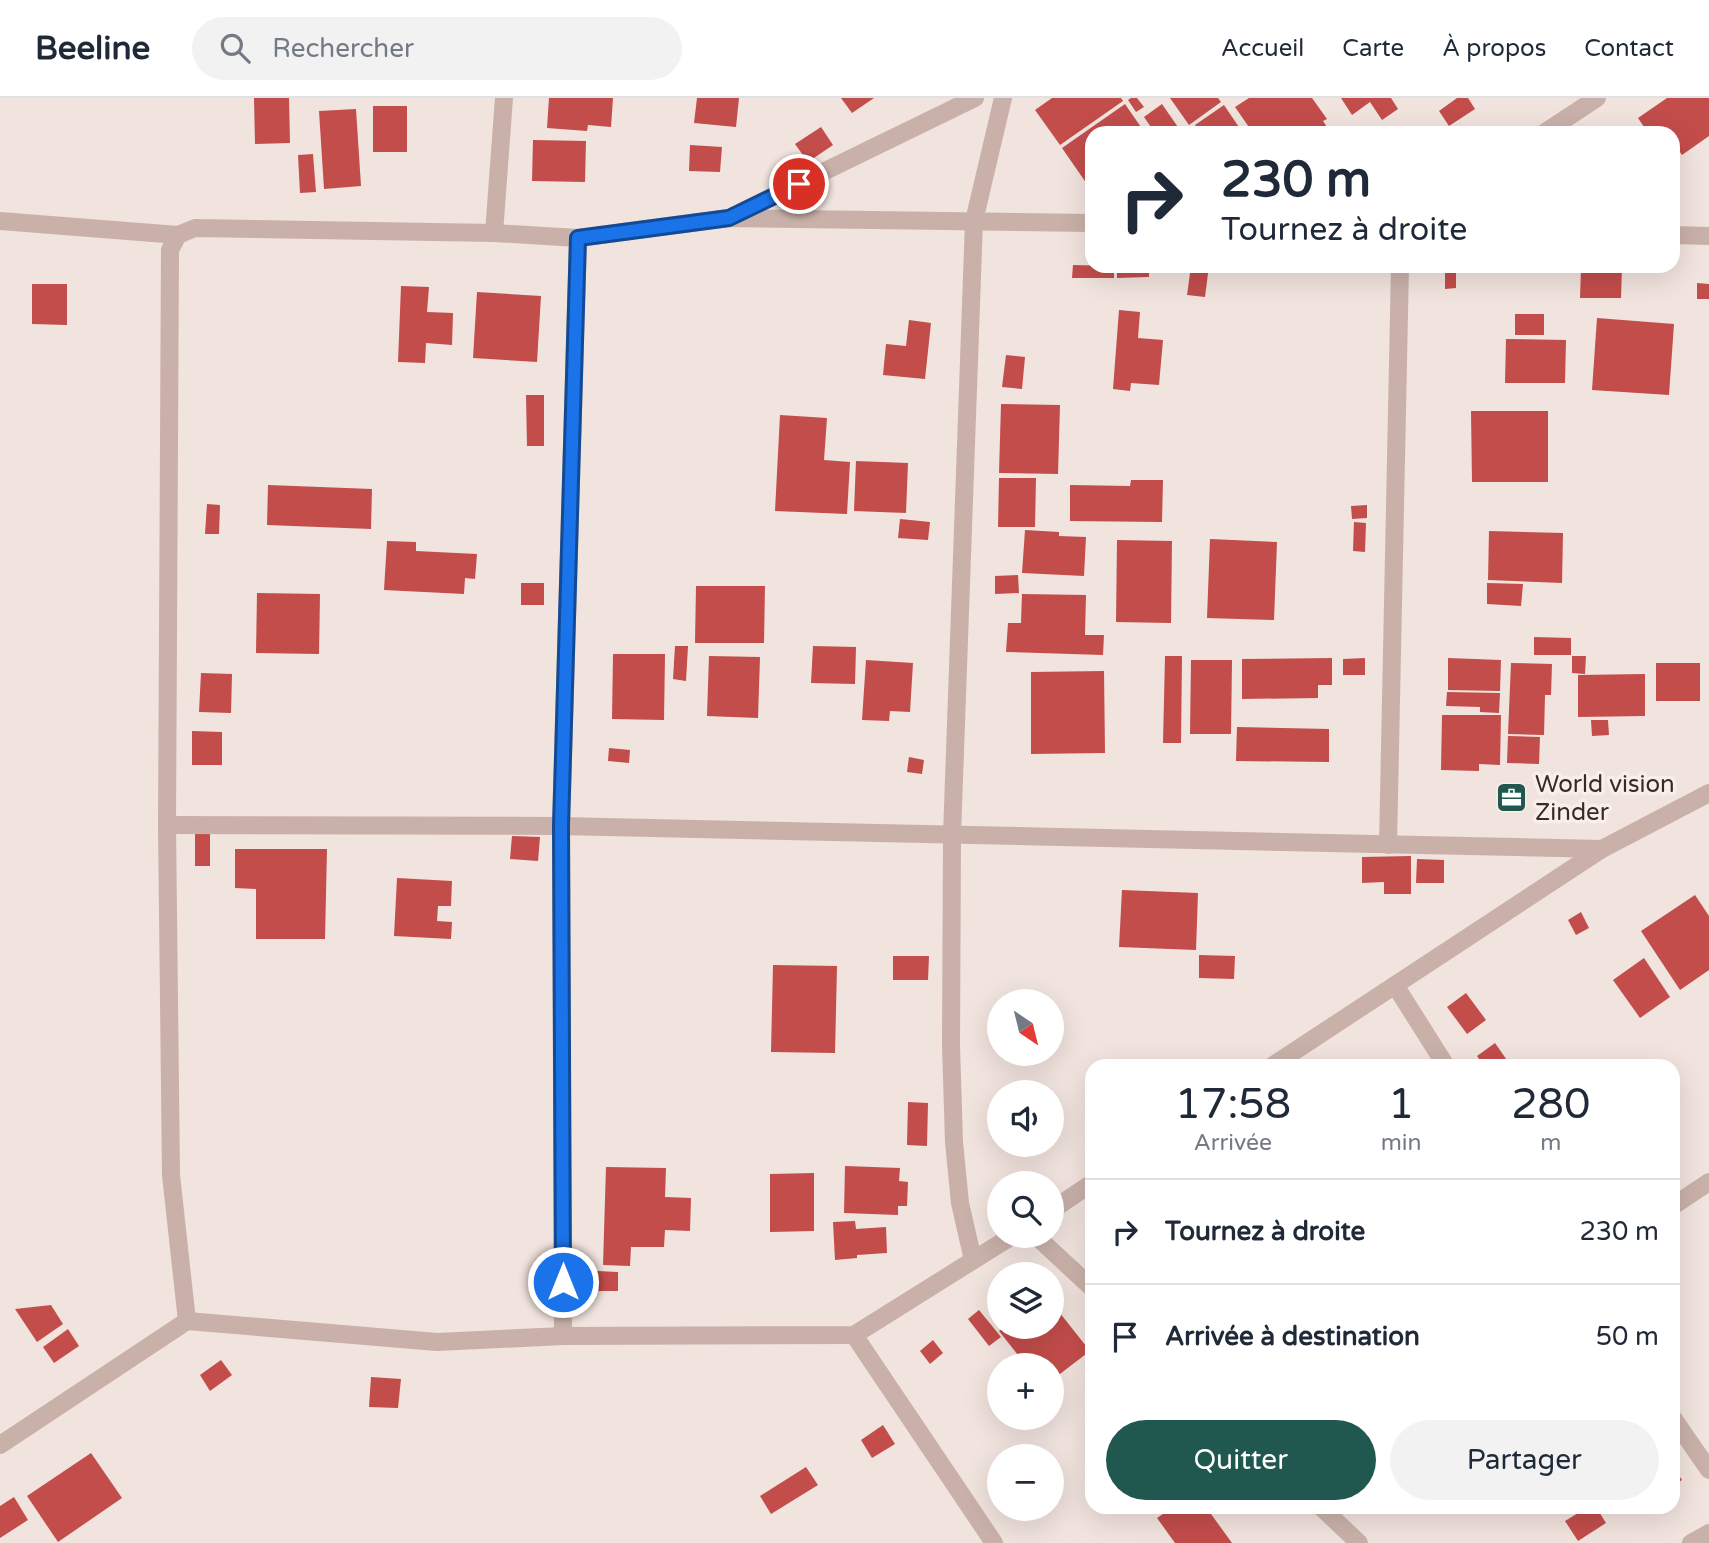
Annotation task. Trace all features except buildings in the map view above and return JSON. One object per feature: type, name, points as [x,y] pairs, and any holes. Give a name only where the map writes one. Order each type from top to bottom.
[{"type":"street","points":[[494,233],[504,98]]},
{"type":"street","points":[[729,218],[975,98]]},
{"type":"street","points":[[973,1260],[960,1203],[954,1142],[951,1045],[952,835],[975,221],[1003,98]]},
{"type":"street","points":[[1555,126],[1597,98]]},
{"type":"street","points":[[0,221],[178,235],[195,228],[494,233],[578,238],[729,218],[1085,223]]},
{"type":"street","points":[[178,235],[170,250],[167,825],[171,1175],[187,1321]]},
{"type":"street","points":[[1680,235],[1709,236]]},
{"type":"street","points":[[563,1336],[561,826],[578,238]]},
{"type":"street","points":[[1388,845],[1400,273]]},
{"type":"street","points":[[1283,1059],[1602,849],[1709,793]]},
{"type":"street","points":[[167,825],[561,826],[1602,849]]},
{"type":"street","points":[[1395,985],[1442,1059]]},
{"type":"street","points":[[1680,1201],[1709,1182]]},
{"type":"street","points":[[1064,1202],[1085,1189]]},
{"type":"street","points":[[0,1445],[187,1321],[437,1342],[563,1336],[854,1335],[992,1248]]},
{"type":"street","points":[[1050,1248],[1085,1281]]},
{"type":"street","points":[[854,1335],[994,1543]]},
{"type":"street","points":[[1680,1428],[1709,1470]]},
{"type":"street","points":[[1327,1514],[1351,1541]]},
{"type":"street","points":[[1691,1543],[1709,1533]]},
{"type":"place","name":"World vision Zinder","points":[[1512,798]]},
{"type":"route","points":[[563,1282],[561,826],[578,238],[729,218],[799,184]]}]
